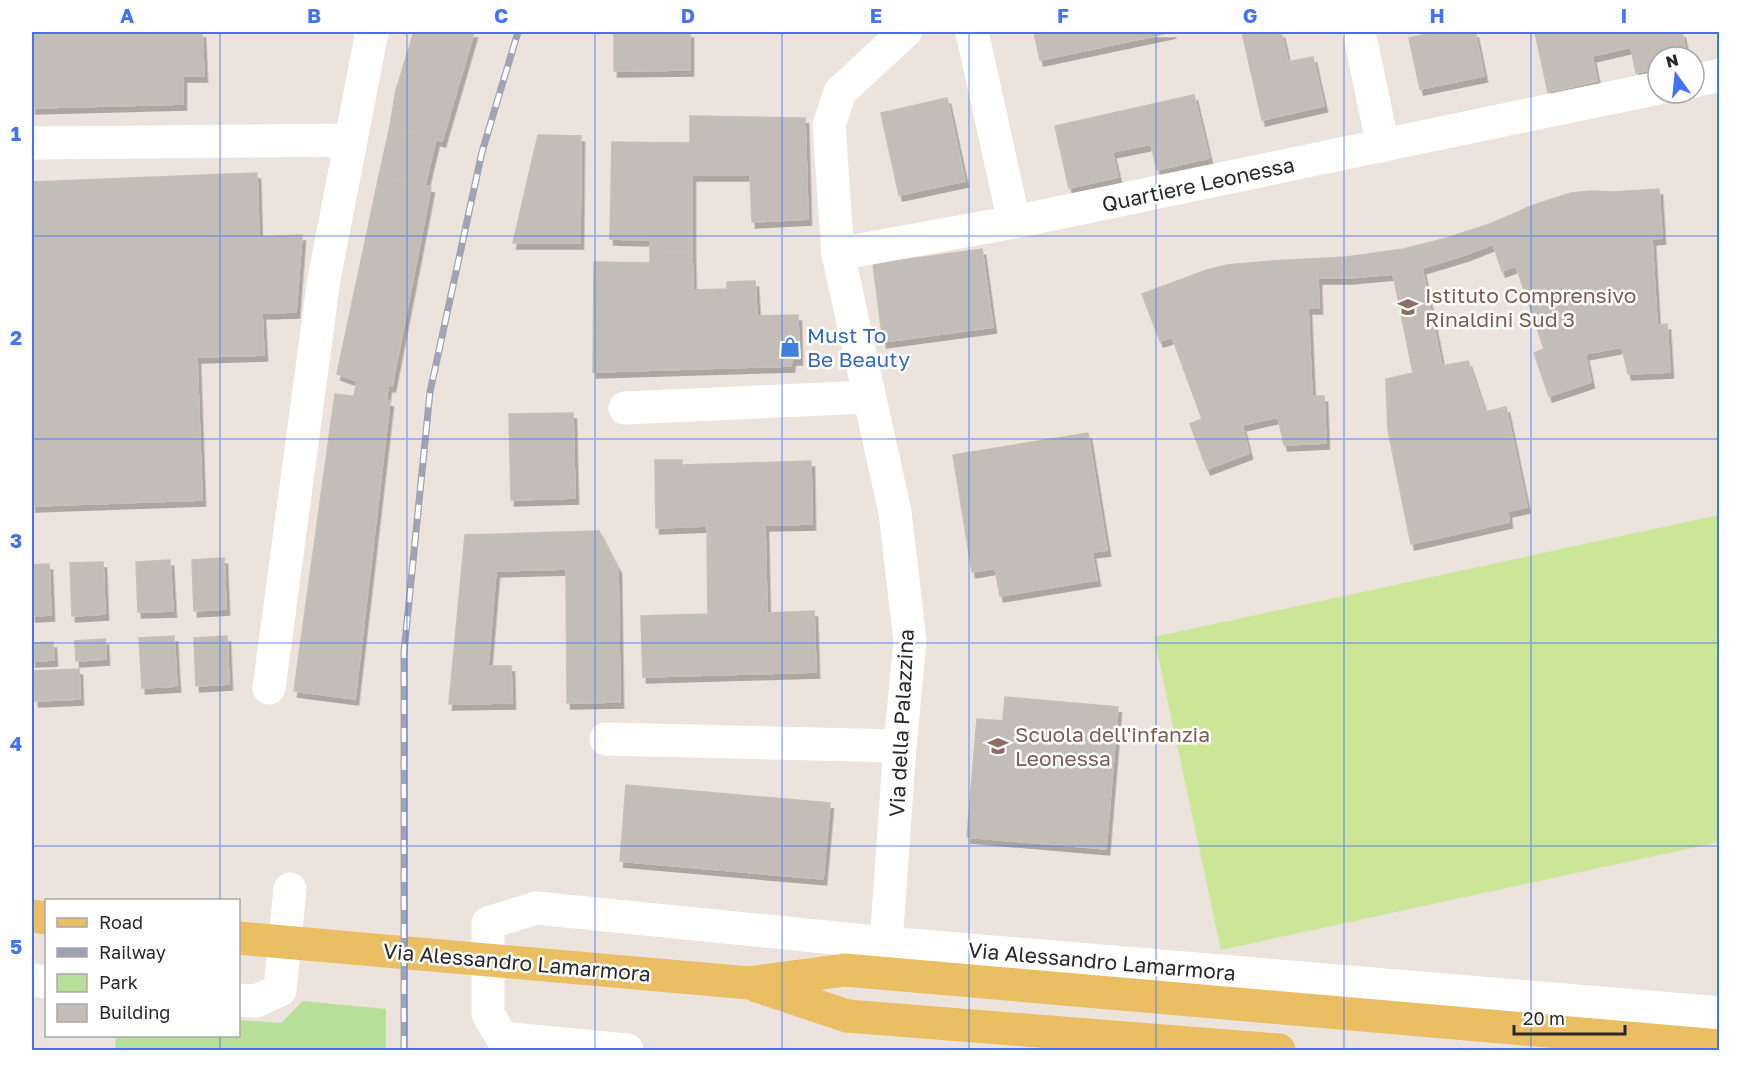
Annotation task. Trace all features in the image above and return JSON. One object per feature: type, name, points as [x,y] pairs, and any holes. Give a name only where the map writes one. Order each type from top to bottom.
[{"type":"main road","name":"Via Alessandro Lamarmora","points":[[240,938],[749,983],[845,970],[1719,1046]]},
{"type":"main road","name":"Via Alessandro Lamarmora","points":[[749,983],[847,1016],[1279,1050]]},
{"type":"street","points":[[269,688],[324,279],[372,32]]},
{"type":"street","name":"Via della Palazzina","points":[[886,943],[910,641],[895,512],[838,254],[829,125],[840,92],[905,32]]},
{"type":"street","points":[[972,32],[1014,222]]},
{"type":"street","points":[[1359,32],[1383,146]]},
{"type":"street","name":"Quartiere Leonessa","points":[[838,254],[1014,222],[1646,91]]},
{"type":"street","points":[[32,143],[351,140]]},
{"type":"street","points":[[625,408],[869,397]]},
{"type":"street","points":[[606,739],[900,746]]},
{"type":"street","points":[[240,1000],[256,1001],[280,990],[290,889]]},
{"type":"street","name":"Via Alessandro Lamarmora","points":[[627,1050],[502,1038],[488,1014],[488,923],[536,908],[886,943],[1719,1013]]},
{"type":"green space","points":[[1719,515],[1719,842],[1221,950],[1154,637]]},
{"type":"green space","points":[[303,1001],[386,1009],[386,1050],[115,1050],[116,1037],[240,1037],[240,1020],[281,1023]]},
{"type":"building","points":[[32,32],[202,32],[204,76],[183,76],[183,104],[32,108]]},
{"type":"building","points":[[414,32],[474,32],[442,141],[390,126],[396,90]]},
{"type":"building","points":[[690,32],[690,70],[614,71],[614,33]]},
{"type":"building","points":[[1034,32],[1173,32],[1040,60]]},
{"type":"building","points":[[1242,32],[1281,32],[1288,62],[1313,57],[1324,106],[1262,120]]},
{"type":"building","points":[[1436,32],[1475,32],[1484,76],[1420,89],[1409,38]]},
{"type":"building","points":[[1535,32],[1682,32],[1685,45],[1646,45],[1646,71],[1636,73],[1631,47],[1592,56],[1597,81],[1548,92]]},
{"type":"building","points":[[1194,95],[1209,158],[1157,170],[1151,144],[1112,152],[1118,177],[1069,188],[1055,126]]},
{"type":"building","points":[[947,98],[965,181],[899,195],[881,113]]},
{"type":"building","points":[[690,116],[805,118],[808,219],[752,222],[750,175],[692,175],[692,252],[650,254],[650,240],[610,239],[612,142],[690,143]]},
{"type":"building","points":[[390,126],[436,139],[425,185],[379,176]]},
{"type":"building","points":[[538,135],[581,136],[580,243],[513,243]]},
{"type":"building","points":[[257,173],[259,237],[302,235],[296,312],[262,313],[264,355],[197,357],[202,500],[32,506],[32,182]]},
{"type":"building","points":[[379,176],[431,187],[392,386],[357,381],[337,374]]},
{"type":"building","points":[[1659,189],[1662,238],[1652,239],[1657,325],[1667,324],[1670,372],[1628,374],[1622,347],[1585,354],[1591,382],[1549,396],[1534,353],[1544,349],[1516,266],[1502,271],[1493,244],[1422,268],[1442,366],[1468,361],[1485,412],[1506,407],[1527,507],[1508,511],[1509,522],[1411,544],[1388,430],[1386,379],[1413,373],[1393,274],[1318,278],[1319,308],[1308,308],[1312,396],[1324,396],[1326,443],[1284,445],[1278,417],[1242,425],[1249,453],[1207,469],[1190,424],[1202,419],[1172,337],[1160,341],[1142,294],[1227,265],[1346,257],[1404,249],[1490,224],[1531,206],[1571,193]]},
{"type":"building","points":[[982,249],[993,327],[883,342],[873,264]]},
{"type":"building","points":[[692,252],[693,290],[727,289],[727,282],[755,281],[757,316],[798,315],[799,359],[792,359],[791,366],[593,372],[594,262],[650,263],[650,254]]},
{"type":"building","points":[[357,381],[388,386],[386,401],[354,396]]},
{"type":"building","points":[[335,394],[390,401],[355,699],[294,691]]},
{"type":"building","points":[[573,413],[575,498],[511,500],[509,414]]},
{"type":"building","points":[[1088,433],[1107,550],[1092,552],[1097,580],[1000,596],[995,568],[972,572],[953,455]]},
{"type":"building","points":[[655,460],[682,460],[682,465],[811,461],[812,524],[765,525],[767,613],[814,611],[816,672],[643,677],[641,616],[708,614],[707,526],[656,528]]},
{"type":"building","points":[[599,531],[618,568],[620,702],[567,703],[566,569],[496,571],[488,666],[511,666],[512,703],[449,704],[465,535]]},
{"type":"building","points":[[224,558],[226,609],[194,611],[192,560]]},
{"type":"building","points":[[170,560],[173,611],[138,612],[136,562]]},
{"type":"building","points":[[103,562],[105,614],[72,616],[70,563]]},
{"type":"building","points":[[49,564],[51,615],[32,616],[32,565]]},
{"type":"building","points":[[174,636],[177,686],[142,688],[139,638]]},
{"type":"building","points":[[227,636],[229,684],[196,686],[194,638]]},
{"type":"building","points":[[105,639],[106,659],[76,661],[75,641]]},
{"type":"building","points":[[53,642],[54,660],[32,661],[32,643]]},
{"type":"building","points":[[79,669],[80,699],[35,701],[33,671]]},
{"type":"building","points":[[1005,697],[1118,707],[1106,849],[967,837],[977,719],[1003,721]]},
{"type":"building","points":[[626,785],[830,803],[823,879],[620,861]]},
{"type":"railway","points":[[404,1050],[404,652],[430,392],[482,152],[518,32]]},
{"type":"place","name":"Istituto Comprensivo Rinaldini Sud 3","points":[[1408,307]]},
{"type":"place","name":"Must To Be Beauty","points":[[790,347]]},
{"type":"place","name":"Scuola dell'infanzia Leonessa","points":[[998,746]]}]
